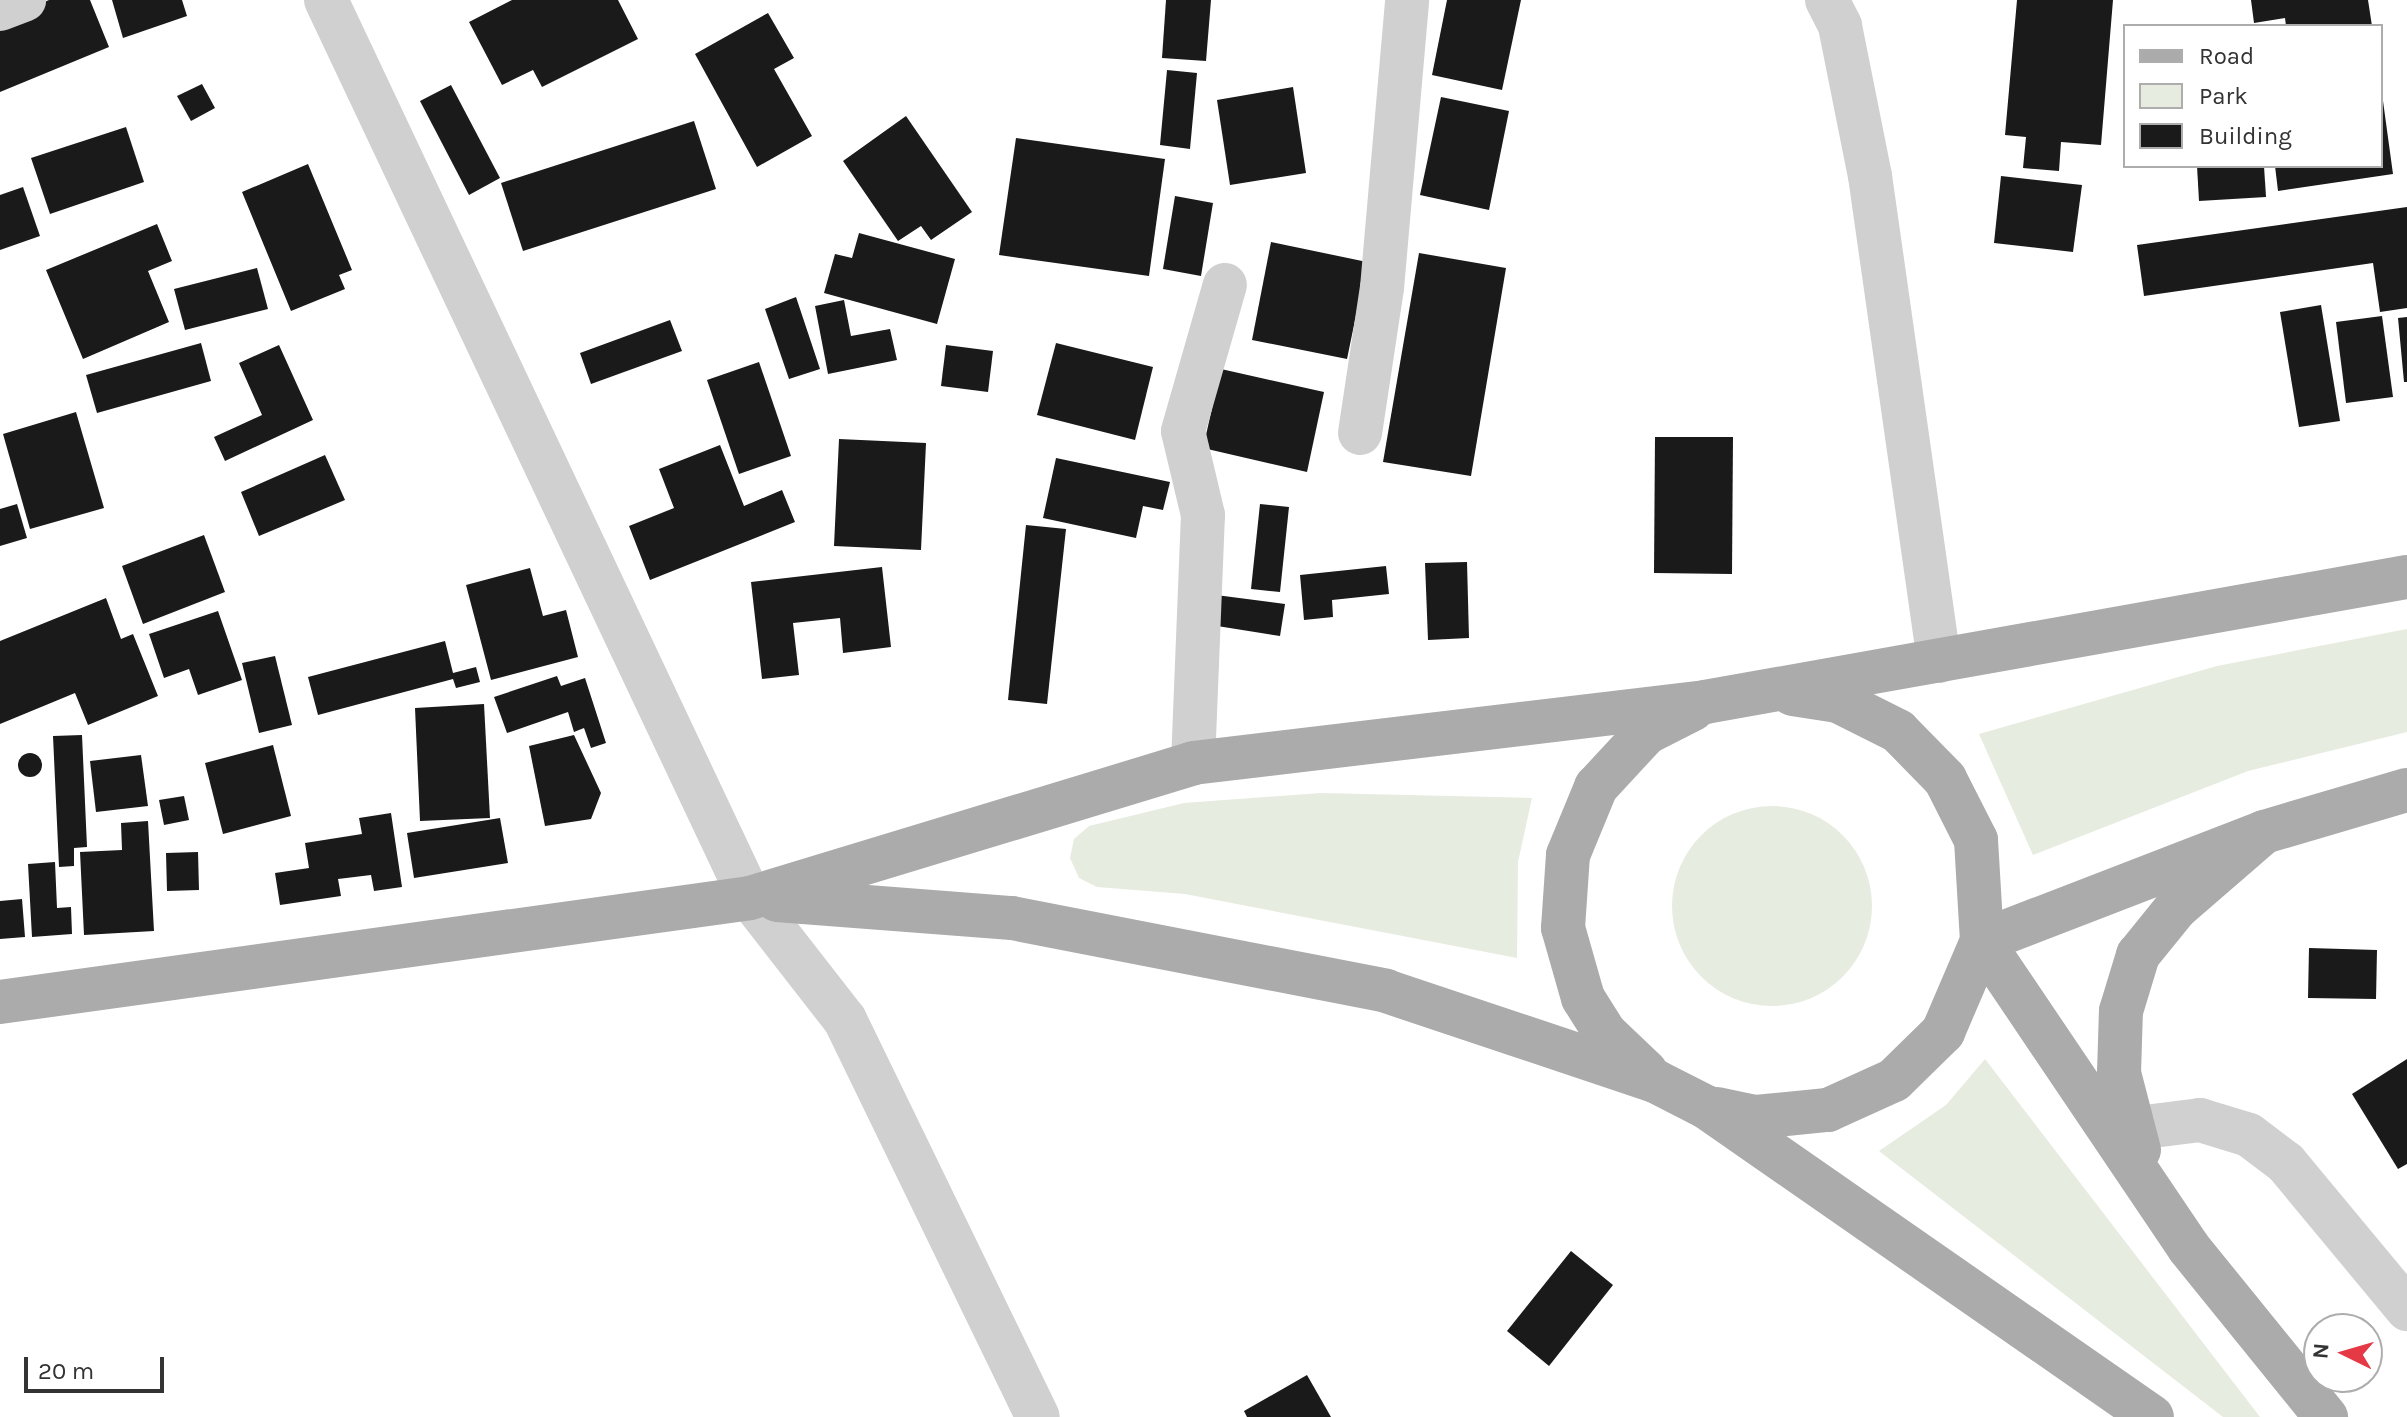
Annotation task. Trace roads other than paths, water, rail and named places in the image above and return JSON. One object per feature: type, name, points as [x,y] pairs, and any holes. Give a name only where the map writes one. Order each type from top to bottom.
[{"type":"main road","points":[[0,1002],[750,898],[1193,763],[1705,702],[2407,577]]},
{"type":"main road","points":[[1706,1107],[1756,1117],[1828,1110],[1894,1080],[1943,1032],[1982,941],[1976,840],[1945,779],[1898,731],[1838,701],[1771,691]]},
{"type":"main road","points":[[1655,1081],[1605,1033],[1583,998],[1563,928],[1568,855],[1596,787],[1646,733],[1705,702]]},
{"type":"main road","points":[[1982,941],[2264,832],[2407,790]]},
{"type":"main road","points":[[2189,1248],[2129,1129],[2119,1073],[2121,1011],[2138,955],[2176,908],[2264,832]]},
{"type":"main road","points":[[750,898],[1012,918],[1355,985],[1655,1081],[1706,1107],[2152,1417]]},
{"type":"main road","points":[[1982,941],[2189,1248],[2326,1417]]},
{"type":"street","points":[[0,9],[24,0]]},
{"type":"street","points":[[326,0],[750,898],[845,1020],[1038,1417]]},
{"type":"street","points":[[1360,433],[1382,288],[1407,0]]},
{"type":"street","points":[[1827,0],[1840,26],[1870,176],[1939,661]]},
{"type":"street","points":[[1193,763],[1203,526],[1183,431],[1225,285]]},
{"type":"street","points":[[2129,1129],[2200,1120],[2249,1135],[2286,1163],[2407,1309]]}]
